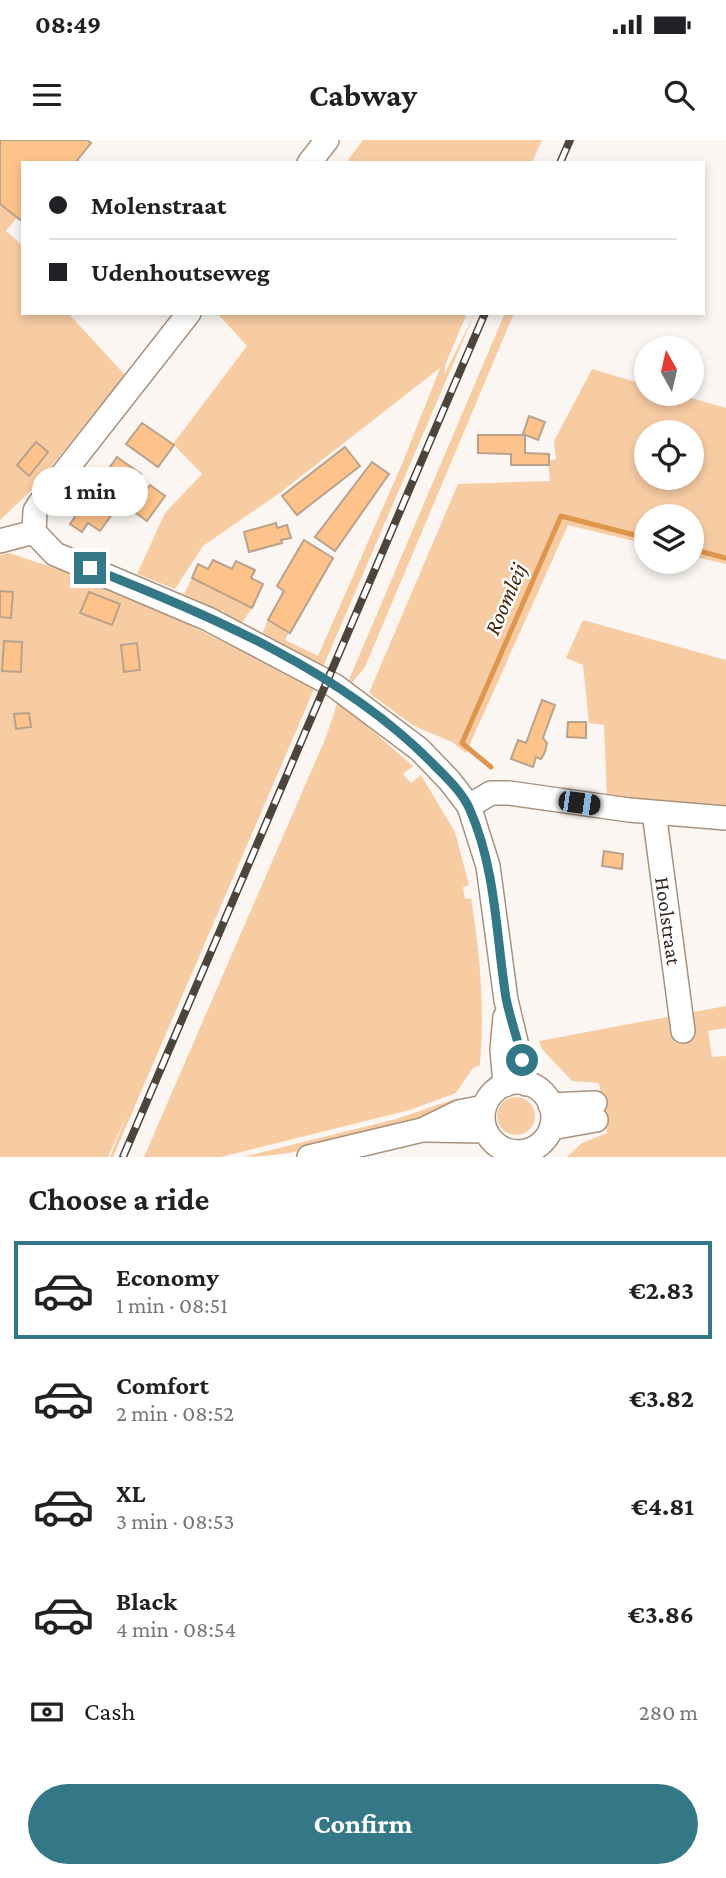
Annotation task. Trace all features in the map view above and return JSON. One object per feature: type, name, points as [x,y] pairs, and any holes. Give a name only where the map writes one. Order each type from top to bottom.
[{"type":"street","points":[[311,161],[327,140]]},
{"type":"street","points":[[187,315],[46,494],[35,511],[34,532],[55,554],[208,619],[308,670],[361,703],[419,749],[469,806],[488,866],[506,1000],[502,1048],[516,1084]]},
{"type":"street","points":[[0,541],[34,532]]},
{"type":"street","points":[[469,806],[491,793],[509,793],[654,812],[726,818]]},
{"type":"street","name":"Hoolstraat","points":[[654,812],[683,1031]]},
{"type":"street","points":[[550,1105],[596,1111],[551,1128],[539,1145],[519,1155],[498,1146],[485,1131],[484,1107],[491,1095],[516,1084],[543,1094],[550,1105],[551,1128]]},
{"type":"street","points":[[309,1157],[422,1130],[459,1112],[484,1107]]},
{"type":"street","points":[[422,1130],[485,1131]]},
{"type":"shaded area","points":[[0,140],[21,161],[21,212],[6,231],[21,244],[21,315],[70,315],[125,375],[34,488],[0,520]]},
{"type":"shaded area","points":[[363,140],[542,140],[533,161],[347,161]]},
{"type":"shaded area","points":[[219,315],[466,315],[446,363],[444,375],[474,315],[323,667],[263,633],[267,621],[289,632],[285,640],[318,656],[402,464],[440,368],[281,492],[203,546],[175,589],[137,574],[165,513],[202,474],[173,444],[247,346]]},
{"type":"shaded area","points":[[504,315],[513,315],[365,667],[351,684],[348,682]]},
{"type":"shaded area","points":[[592,369],[634,381],[634,406],[704,406],[704,402],[726,408],[726,564],[704,559],[704,504],[634,504],[634,541],[568,525],[466,753],[452,742],[414,726],[369,693],[458,484],[550,481],[548,461],[556,459],[554,441]]},
{"type":"shaded area","points":[[9,553],[82,577],[144,603],[315,687],[113,1157],[110,1157],[127,1114],[108,1157],[0,1157],[0,555]]},
{"type":"shaded area","points":[[192,578],[252,608],[242,623],[224,614],[223,610],[221,612],[184,594]]},
{"type":"shaded area","points":[[583,620],[726,660],[726,806],[607,798],[604,725],[589,723],[583,665],[566,658]]},
{"type":"shaded area","points":[[338,701],[413,766],[403,774],[411,783],[421,775],[455,832],[469,885],[463,887],[465,899],[471,898],[477,940],[482,1002],[480,1065],[473,1068],[456,1093],[410,1110],[221,1157],[144,1157],[326,737]]},
{"type":"shaded area","points":[[726,1006],[726,1028],[708,1031],[712,1057],[726,1056],[726,1157],[567,1157],[582,1143],[607,1133],[599,1083],[572,1081],[542,1049],[539,1041]]},
{"type":"shaded area","points":[[516,1097],[529,1103],[535,1116],[529,1129],[516,1135],[503,1129],[497,1116],[503,1103]]},
{"type":"shaded area","points":[[458,1098],[455,1105],[381,1132],[321,1147],[243,1157],[396,1119]]},
{"type":"building","points":[[0,140],[87,140],[91,143],[77,161],[21,161],[21,220],[0,204]]},
{"type":"building","points":[[529,416],[545,422],[538,440],[523,434]]},
{"type":"building","points":[[142,423],[174,445],[158,467],[126,444]]},
{"type":"building","points":[[478,435],[525,435],[525,453],[549,454],[549,465],[511,465],[511,454],[478,453]]},
{"type":"building","points":[[36,442],[48,452],[29,476],[17,465]]},
{"type":"building","points":[[345,447],[360,466],[297,515],[282,496]]},
{"type":"building","points":[[117,457],[141,474],[100,531],[88,523],[82,532],[70,524]]},
{"type":"building","points":[[372,462],[389,474],[335,551],[315,537]]},
{"type":"building","points":[[150,485],[165,496],[147,521],[132,510]]},
{"type":"building","points":[[276,523],[277,528],[287,525],[291,538],[249,552],[244,532]]},
{"type":"building","points":[[304,540],[333,558],[290,633],[268,620],[284,591],[277,586]]},
{"type":"building","points":[[213,560],[232,569],[236,561],[255,570],[251,578],[263,584],[252,608],[192,578],[198,564],[208,569]]},
{"type":"building","points":[[0,591],[13,592],[11,618],[0,617]]},
{"type":"building","points":[[89,592],[120,604],[112,625],[80,613]]},
{"type":"building","points":[[4,641],[22,642],[21,672],[2,671]]},
{"type":"building","points":[[137,643],[140,670],[124,672],[121,645]]},
{"type":"building","points":[[542,700],[555,705],[543,738],[547,743],[545,752],[541,759],[536,757],[533,767],[511,759],[518,740],[526,743]]},
{"type":"building","points":[[29,713],[31,727],[16,729],[14,714]]},
{"type":"building","points":[[568,722],[586,722],[586,738],[567,737]]},
{"type":"building","points":[[604,851],[623,854],[622,869],[602,866]]},
{"type":"waterway","name":"Roomleij","points":[[491,767],[462,743],[561,516],[634,535]]},
{"type":"waterway","name":"Roomleij","points":[[704,552],[726,558]]},
{"type":"railway","points":[[561,161],[570,140]]},
{"type":"railway","points":[[123,1157],[484,315]]},
{"type":"route","points":[[90,568],[208,619],[341,689],[419,749],[449,780],[469,806],[488,866],[506,1000],[522,1060]]}]
